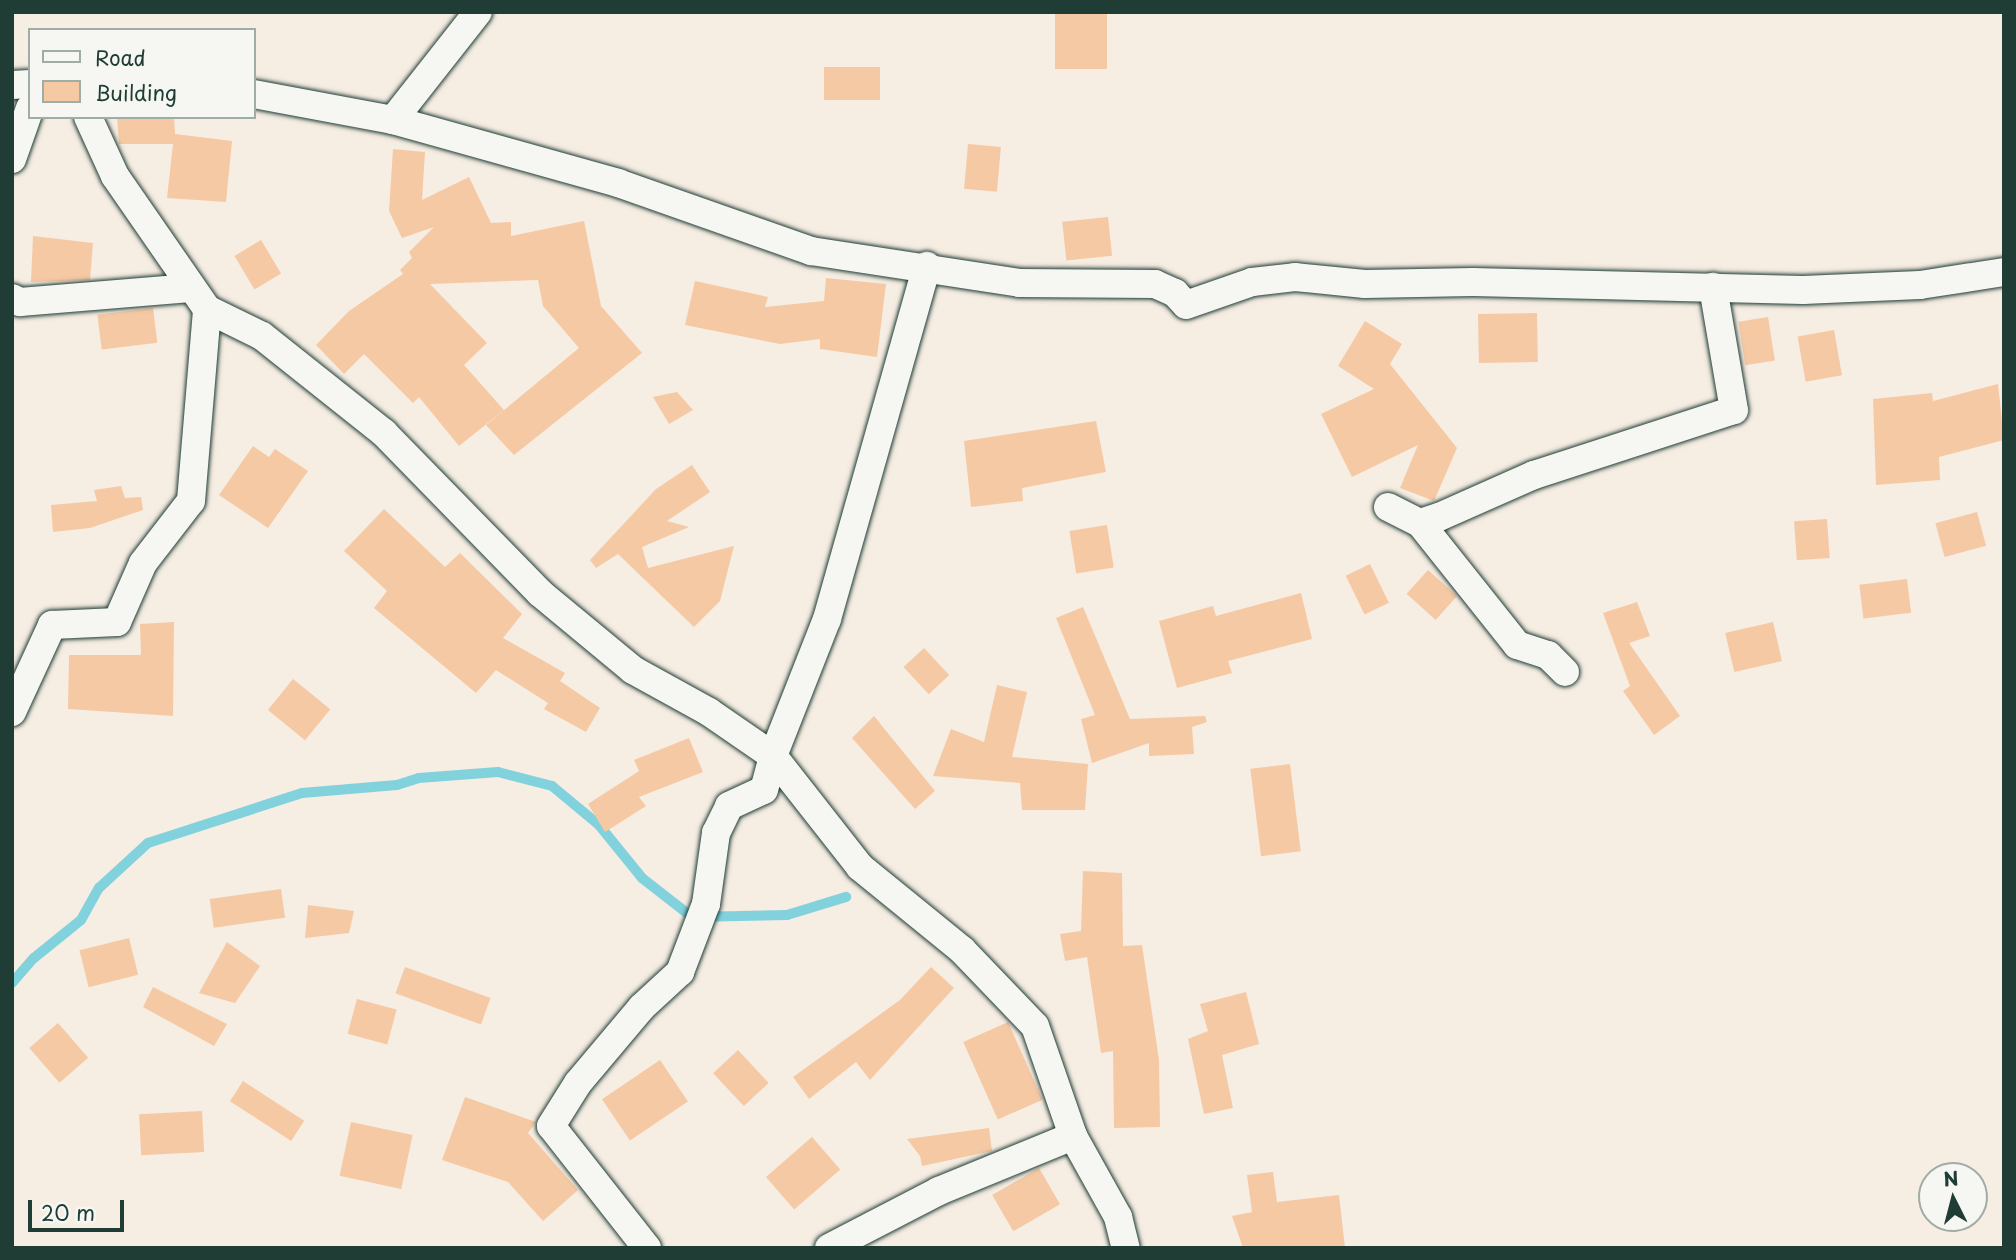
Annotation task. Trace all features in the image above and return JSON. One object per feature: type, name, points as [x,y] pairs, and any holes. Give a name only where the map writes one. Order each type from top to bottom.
[{"type":"street","points":[[393,120],[478,12]]},
{"type":"street","points":[[256,94],[393,120],[618,183],[811,251],[927,266],[1019,283],[1155,285],[1175,293],[1186,305],[1252,282],[1295,277],[1365,284],[1473,282],[1803,290],[1920,285],[2004,272]]},
{"type":"street","points":[[12,159],[28,114]]},
{"type":"street","points":[[89,119],[115,176],[199,299],[262,336],[384,433],[540,593],[633,670],[709,712],[773,756],[860,867],[962,950],[1035,1026],[1073,1136],[1118,1217],[1126,1248]]},
{"type":"street","points":[[648,1248],[551,1126],[578,1083],[642,1007],[680,972],[706,904],[716,833],[729,806],[764,790],[773,756],[827,619],[927,266]]},
{"type":"street","points":[[1420,523],[1534,475],[1734,410],[1713,287]]},
{"type":"street","points":[[12,298],[20,302],[199,299]]},
{"type":"street","points":[[12,712],[52,625],[117,622],[144,563],[191,501],[199,299]]},
{"type":"street","points":[[1388,507],[1420,523],[1517,645],[1548,655],[1565,673]]},
{"type":"street","points":[[829,1248],[939,1191],[1073,1136]]},
{"type":"building","points":[[1055,12],[1107,12],[1107,69],[1055,69]]},
{"type":"building","points":[[824,67],[880,67],[880,100],[824,100]]},
{"type":"building","points":[[117,119],[174,119],[175,134],[232,141],[226,202],[167,198],[173,144],[119,144]]},
{"type":"building","points":[[968,144],[1001,147],[997,192],[964,189]]},
{"type":"building","points":[[393,149],[425,152],[422,200],[469,177],[491,223],[511,222],[511,236],[584,221],[601,306],[642,353],[514,455],[486,425],[579,348],[543,306],[538,280],[430,284],[487,343],[464,365],[504,410],[459,446],[419,397],[413,403],[364,354],[344,374],[316,345],[349,311],[403,274],[400,270],[412,258],[409,252],[434,227],[402,238],[389,211]]},
{"type":"building","points":[[1108,217],[1112,256],[1066,261],[1062,222]]},
{"type":"building","points":[[33,236],[93,243],[90,280],[31,282]]},
{"type":"building","points":[[261,240],[281,273],[255,289],[234,256]]},
{"type":"building","points":[[826,278],[886,284],[877,357],[820,349],[820,339],[780,344],[685,325],[695,281],[768,297],[765,307],[824,301]]},
{"type":"building","points":[[153,308],[157,343],[102,350],[97,315]]},
{"type":"building","points":[[1537,313],[1538,362],[1479,363],[1478,314]]},
{"type":"building","points":[[1768,317],[1775,360],[1745,365],[1738,322]]},
{"type":"building","points":[[1365,321],[1402,344],[1390,364],[1457,448],[1434,501],[1400,488],[1418,445],[1352,477],[1321,414],[1374,389],[1338,366]]},
{"type":"building","points":[[1834,330],[1842,375],[1806,382],[1798,336]]},
{"type":"building","points":[[1998,384],[2004,440],[1939,457],[1940,480],[1876,485],[1873,399],[1932,393],[1933,401]]},
{"type":"building","points":[[677,392],[693,410],[669,424],[653,397]]},
{"type":"building","points":[[1096,421],[1106,472],[1022,488],[1023,501],[971,507],[964,441]]},
{"type":"building","points":[[253,446],[269,457],[275,449],[308,471],[268,528],[219,495]]},
{"type":"building","points":[[692,465],[710,492],[667,521],[689,527],[642,547],[648,568],[734,546],[720,601],[694,627],[618,554],[596,568],[590,560],[656,489]]},
{"type":"building","points":[[121,486],[125,498],[141,497],[143,510],[90,528],[53,532],[51,505],[97,501],[94,490]]},
{"type":"building","points":[[384,509],[445,567],[460,553],[522,614],[503,638],[565,673],[560,681],[600,708],[586,732],[544,709],[548,703],[496,670],[476,693],[374,608],[387,591],[344,551]]},
{"type":"building","points":[[1977,512],[1986,546],[1945,557],[1935,523]]},
{"type":"building","points":[[1827,519],[1830,558],[1797,560],[1794,521]]},
{"type":"building","points":[[1107,525],[1114,567],[1076,573],[1069,531]]},
{"type":"building","points":[[1370,564],[1389,603],[1365,614],[1346,576]]},
{"type":"building","points":[[1428,570],[1457,596],[1436,620],[1407,594]]},
{"type":"building","points":[[1907,579],[1911,613],[1864,619],[1859,585]]},
{"type":"building","points":[[1301,593],[1312,639],[1228,661],[1232,673],[1177,688],[1159,621],[1213,606],[1216,616]]},
{"type":"building","points":[[1637,602],[1650,636],[1629,643],[1680,716],[1654,735],[1623,691],[1630,686],[1603,613]]},
{"type":"building","points":[[1083,607],[1130,719],[1205,716],[1207,722],[1192,727],[1194,754],[1149,756],[1149,743],[1092,763],[1081,719],[1095,715],[1056,618]]},
{"type":"building","points":[[174,622],[173,716],[68,709],[69,655],[141,655],[140,624]]},
{"type":"building","points":[[1773,622],[1782,661],[1734,672],[1725,633]]},
{"type":"building","points":[[924,648],[949,675],[929,694],[904,667]]},
{"type":"building","points":[[293,679],[330,709],[305,740],[268,710]]},
{"type":"building","points":[[997,685],[1027,692],[1012,757],[1088,764],[1085,810],[1022,810],[1020,783],[933,776],[951,729],[984,742]]},
{"type":"building","points":[[874,716],[935,791],[915,809],[852,738]]},
{"type":"building","points":[[689,738],[703,772],[639,797],[646,806],[605,832],[588,804],[639,771],[634,760]]},
{"type":"building","points":[[1290,764],[1301,851],[1261,856],[1250,769]]},
{"type":"building","points":[[1083,871],[1122,873],[1123,946],[1142,945],[1159,1060],[1160,1127],[1114,1128],[1113,1051],[1101,1053],[1087,957],[1065,961],[1060,934],[1081,931]]},
{"type":"building","points":[[281,889],[285,918],[214,928],[210,899]]},
{"type":"building","points":[[308,905],[354,911],[349,933],[305,938]]},
{"type":"building","points":[[129,938],[138,975],[89,987],[80,950]]},
{"type":"building","points":[[227,942],[260,966],[235,1003],[199,993]]},
{"type":"building","points":[[405,967],[491,998],[481,1024],[395,993]]},
{"type":"building","points":[[931,967],[954,988],[870,1080],[856,1062],[809,1099],[793,1077],[900,1000]]},
{"type":"building","points":[[153,987],[227,1024],[214,1046],[143,1007]]},
{"type":"building","points":[[1246,992],[1259,1044],[1222,1055],[1233,1108],[1204,1114],[1188,1039],[1208,1031],[1200,1004]]},
{"type":"building","points":[[357,999],[397,1010],[387,1044],[348,1034]]},
{"type":"building","points":[[1008,1022],[1043,1100],[998,1120],[963,1042]]},
{"type":"building","points":[[58,1023],[88,1058],[59,1083],[29,1048]]},
{"type":"building","points":[[738,1050],[769,1083],[744,1106],[713,1073]]},
{"type":"building","points":[[660,1060],[688,1101],[630,1141],[602,1099]]},
{"type":"building","points":[[243,1081],[304,1121],[291,1141],[230,1101]]},
{"type":"building","points":[[465,1097],[536,1122],[528,1133],[578,1190],[543,1221],[508,1182],[442,1160]]},
{"type":"building","points":[[202,1111],[204,1152],[141,1155],[139,1114]]},
{"type":"building","points":[[351,1122],[413,1135],[401,1189],[340,1176]]},
{"type":"building","points":[[989,1128],[992,1151],[922,1166],[920,1156],[907,1139]]},
{"type":"building","points":[[812,1137],[840,1169],[794,1209],[766,1177]]},
{"type":"building","points":[[1039,1168],[1060,1204],[1013,1231],[992,1195]]},
{"type":"building","points":[[1273,1172],[1277,1202],[1339,1195],[1345,1248],[1243,1248],[1232,1216],[1252,1212],[1247,1175]]},
{"type":"waterway","points":[[12,983],[34,958],[81,920],[99,888],[148,843],[302,793],[397,785],[419,778],[498,772],[552,786],[599,825],[642,878],[692,917],[787,915],[846,897]]}]
